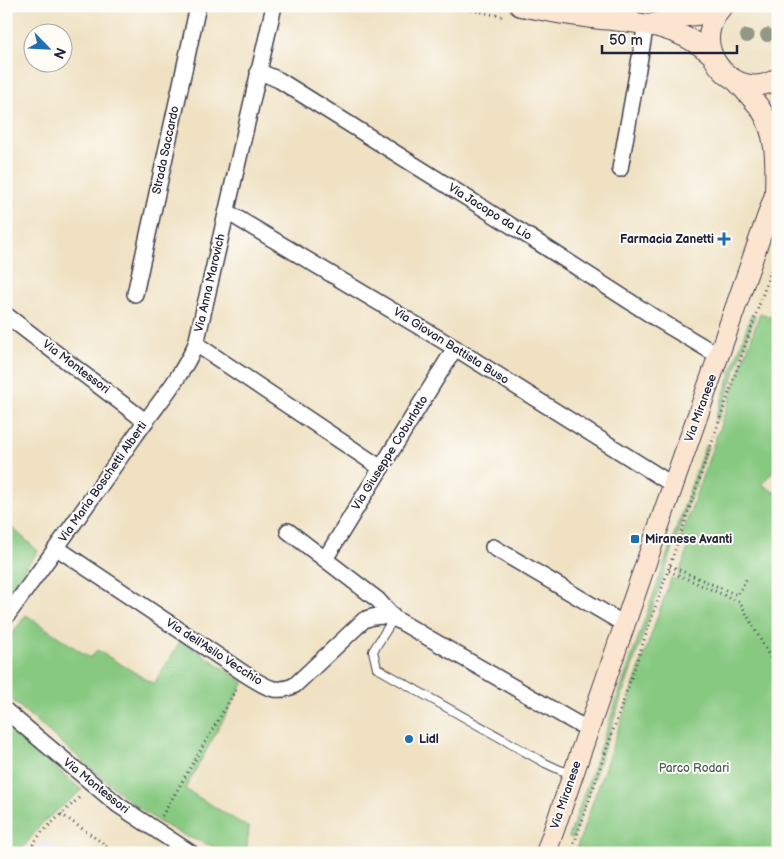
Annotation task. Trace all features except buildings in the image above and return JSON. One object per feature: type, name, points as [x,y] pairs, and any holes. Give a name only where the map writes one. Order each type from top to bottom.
[{"type":"street","name":"Strada Saccardo","points":[[135,294],[198,6]]},
{"type":"street","name":"Via Anna Marovich","points":[[274,6],[196,344],[381,468]]},
{"type":"street","points":[[520,6],[554,13],[649,24],[691,39],[711,54]]},
{"type":"street","points":[[649,24],[711,13],[722,8]]},
{"type":"street","points":[[711,54],[709,43],[710,31],[714,19],[722,8]]},
{"type":"street","points":[[620,169],[649,24]]},
{"type":"street","name":"Via Miranese","points":[[546,853],[776,189],[775,153],[769,125],[760,108],[737,82],[726,76],[711,54]]},
{"type":"street","name":"Via Jacopo da Lio","points":[[258,71],[279,80],[657,319],[719,356]]},
{"type":"street","points":[[737,82],[762,85],[778,78]]},
{"type":"street","name":"Via Giovan Battista Buso","points":[[227,212],[455,348],[673,485]]},
{"type":"street","name":"Via Montessori","points":[[6,315],[146,421]]},
{"type":"street","name":"Via Maria Boschetti Alberti","points":[[6,617],[189,361],[196,344]]},
{"type":"street","name":"Via Giuseppe Coburlotto","points":[[325,559],[455,348]]},
{"type":"street","points":[[288,531],[378,600],[394,618],[576,723],[590,728]]},
{"type":"street","points":[[493,547],[624,624]]},
{"type":"street","name":"Via dell'Asilo Vecchio","points":[[57,548],[245,674],[272,690],[283,690],[300,682],[364,620],[384,615],[394,618]]},
{"type":"street","name":"Via Montessori","points":[[6,710],[92,785],[118,805],[191,853]]},
{"type":"lane","points":[[394,618],[372,651],[377,668],[545,762],[573,774]]},
{"type":"path","points":[[571,853],[778,250]]},
{"type":"path","points":[[670,566],[736,595],[748,577]]},
{"type":"path","points":[[668,571],[740,602],[778,672]]},
{"type":"path","points":[[155,830],[245,674]]},
{"type":"path","points":[[27,853],[41,833],[92,785]]},
{"type":"path","points":[[61,814],[117,853]]},
{"type":"shaded area","points":[[44,841],[61,853],[37,853]]},
{"type":"green space","name":"Parco Rodari","points":[[760,313],[778,319],[778,465],[762,484],[778,495],[778,853],[575,853],[671,578],[677,580],[688,548],[679,543]]},
{"type":"green space","points":[[751,315],[755,316],[718,420],[715,419]]},
{"type":"green space","points":[[705,446],[708,447],[573,838],[569,837]]},
{"type":"green space","points":[[6,522],[38,551],[6,595]]},
{"type":"green space","points":[[26,615],[90,658],[97,650],[154,684],[181,640],[244,682],[185,789],[249,828],[246,853],[231,853],[188,837],[159,822],[127,799],[6,695],[6,642]]},
{"type":"green space","points":[[6,726],[82,790],[43,822],[19,853],[6,853]]},
{"type":"place","name":"Farmacia Zanetti","points":[[724,239]]},
{"type":"place","name":"Miranese Avanti","points":[[635,539]]},
{"type":"place","name":"Lidl","points":[[409,739]]}]
